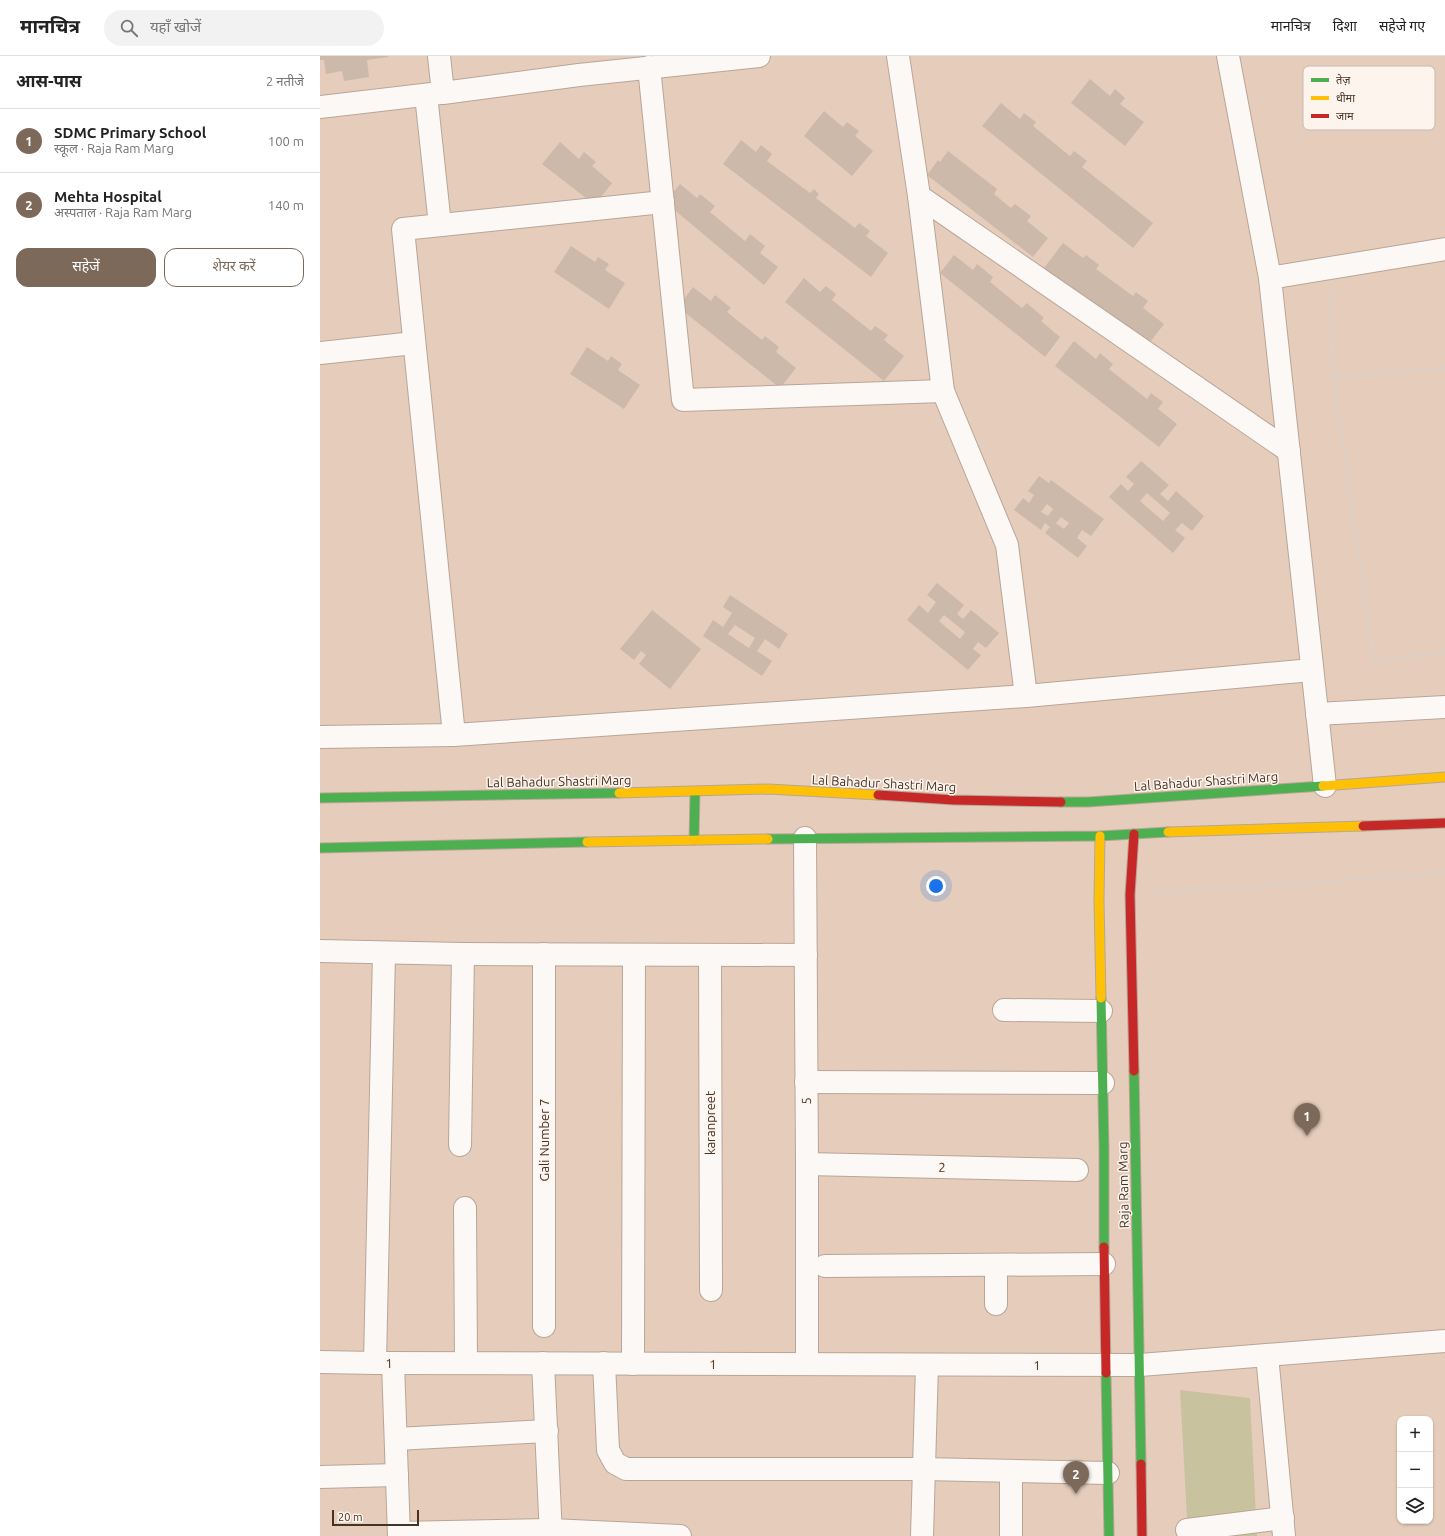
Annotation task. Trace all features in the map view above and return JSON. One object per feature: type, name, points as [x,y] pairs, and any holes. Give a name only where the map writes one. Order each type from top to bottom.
[{"type":"main road","name":"Lal Bahadur Shastri Marg","points":[[320,798],[695,792],[768,789],[954,800],[1088,802],[1445,777]]},
{"type":"main road","points":[[694,840],[695,792]]},
{"type":"main road","points":[[320,848],[805,838],[1100,836],[1445,823]]},
{"type":"main road","name":"Raja Ram Marg","points":[[1134,834],[1130,895],[1140,1365],[1142,1536]]},
{"type":"main road","name":"Raja Ram Marg","points":[[1100,836],[1098,901],[1103,1083],[1104,1264],[1109,1536]]},
{"type":"street","points":[[439,56],[434,94],[440,225]]},
{"type":"street","points":[[320,107],[580,75],[759,56]]},
{"type":"street","points":[[898,56],[919,196],[943,391],[1007,545],[1026,696]]},
{"type":"street","points":[[1228,56],[1270,278],[1325,786]]},
{"type":"street","points":[[649,68],[684,400],[943,391]]},
{"type":"street","points":[[919,196],[1289,451]]},
{"type":"street","points":[[454,735],[403,229],[663,202]]},
{"type":"street","points":[[1270,278],[1445,250]]},
{"type":"street","points":[[320,353],[414,343]]},
{"type":"street","points":[[320,737],[454,735],[1026,696],[1312,670]]},
{"type":"street","points":[[1317,714],[1445,707]]},
{"type":"street","name":"5","points":[[805,838],[807,1364]]},
{"type":"street","points":[[320,951],[463,954],[806,955]]},
{"type":"street","points":[[384,953],[384,1363],[396,1439],[399,1534],[551,1533],[680,1536]]},
{"type":"street","points":[[460,1145],[463,954]]},
{"type":"street","name":"Gali Number 7","points":[[544,954],[544,1326]]},
{"type":"street","points":[[633,1364],[634,955]]},
{"type":"street","name":"karanpreet","points":[[710,955],[711,1290]]},
{"type":"street","points":[[1004,1010],[1101,1011]]},
{"type":"street","points":[[806,1082],[1103,1083]]},
{"type":"street","name":"2","points":[[807,1164],[1077,1170]]},
{"type":"street","points":[[465,1208],[466,1362]]},
{"type":"street","points":[[825,1266],[1104,1264]]},
{"type":"street","points":[[996,1265],[996,1304]]},
{"type":"street","name":"1","points":[[320,1362],[1106,1366],[1140,1365],[1445,1341]]},
{"type":"street","points":[[1187,1530],[1284,1527],[1267,1355]]},
{"type":"street","points":[[543,1363],[551,1533]]},
{"type":"street","points":[[604,1363],[608,1450],[615,1463],[626,1469],[923,1469],[1108,1473]]},
{"type":"street","points":[[922,1536],[926,1365]]},
{"type":"street","points":[[396,1439],[546,1431]]},
{"type":"street","points":[[1011,1471],[1011,1536]]},
{"type":"street","points":[[320,1477],[397,1475]]},
{"type":"path","points":[[1328,268],[1333,376],[1374,661],[1445,652]]},
{"type":"path","points":[[1333,376],[1445,368]]},
{"type":"path","points":[[1130,895],[1445,873]]},
{"type":"shaded area","points":[[1180,1390],[1250,1398],[1257,1536],[1188,1536]]},
{"type":"building","points":[[320,56],[388,57],[367,60],[369,77],[344,81],[342,71],[326,74],[324,60],[320,60]]},
{"type":"building","points":[[1090,79],[1110,96],[1115,89],[1125,98],[1120,104],[1144,122],[1125,146],[1071,103]]},
{"type":"building","points":[[1001,103],[1020,119],[1024,113],[1036,122],[1033,126],[1070,156],[1074,151],[1087,161],[1082,167],[1153,223],[1133,248],[982,126]]},
{"type":"building","points":[[824,111],[843,127],[847,122],[859,131],[855,136],[873,151],[852,176],[804,136]]},
{"type":"building","points":[[741,140],[756,152],[761,145],[772,154],[767,161],[810,193],[814,189],[819,194],[816,198],[855,228],[859,223],[870,231],[866,236],[888,253],[871,277],[723,164]]},
{"type":"building","points":[[560,142],[579,159],[584,152],[596,162],[592,166],[612,183],[595,205],[542,164]]},
{"type":"building","points":[[948,151],[997,189],[994,194],[1011,208],[1015,204],[1031,216],[1027,221],[1048,238],[1033,257],[927,175],[938,160],[940,162]]},
{"type":"building","points":[[680,184],[697,198],[700,194],[715,206],[710,212],[745,241],[750,234],[765,246],[760,253],[778,267],[764,285],[665,202]]},
{"type":"building","points":[[1063,243],[1083,258],[1086,255],[1099,265],[1096,269],[1133,296],[1136,292],[1148,301],[1143,308],[1164,324],[1147,346],[1044,268]]},
{"type":"building","points":[[571,246],[595,262],[598,257],[609,264],[605,270],[625,283],[609,309],[554,272]]},
{"type":"building","points":[[954,255],[973,270],[977,264],[993,277],[990,282],[1022,308],[1027,303],[1044,318],[1041,321],[1060,337],[1045,357],[940,273]]},
{"type":"building","points":[[804,278],[820,292],[826,286],[836,294],[832,300],[871,331],[875,326],[888,335],[884,340],[904,356],[884,381],[785,302]]},
{"type":"building","points":[[693,287],[711,301],[715,295],[731,308],[727,312],[762,340],[765,336],[779,347],[776,352],[796,368],[780,388],[678,307]]},
{"type":"building","points":[[1074,341],[1096,359],[1100,353],[1113,364],[1109,369],[1147,399],[1151,393],[1163,402],[1158,409],[1177,424],[1159,447],[1055,366]]},
{"type":"building","points":[[587,347],[608,361],[611,356],[622,364],[618,370],[640,385],[624,409],[570,374]]},
{"type":"building","points":[[1141,461],[1169,485],[1160,494],[1168,501],[1176,491],[1204,516],[1192,531],[1182,523],[1175,530],[1185,538],[1173,553],[1109,497],[1121,484],[1128,491],[1134,484],[1126,477]],"holes":[[[1147,493],[1170,513],[1163,521],[1140,501]]]},
{"type":"building","points":[[1039,476],[1049,483],[1051,480],[1104,519],[1091,536],[1082,530],[1077,538],[1087,546],[1078,558],[1045,533],[1050,527],[1045,523],[1041,530],[1014,510],[1023,498],[1029,503],[1034,495],[1028,491]],"holes":[[[1047,504],[1053,509],[1048,516],[1041,512]],[[1061,517],[1069,523],[1064,529],[1056,523]]]},
{"type":"building","points":[[937,583],[964,605],[957,614],[963,619],[971,610],[999,633],[986,648],[978,642],[973,649],[981,655],[968,670],[907,620],[919,605],[928,613],[936,602],[927,595]],"holes":[[[944,615],[965,632],[960,639],[939,621]]]},
{"type":"building","points":[[730,595],[788,634],[779,649],[765,639],[757,651],[772,661],[762,676],[703,636],[713,620],[723,627],[732,613],[723,607]],"holes":[[[735,625],[755,638],[749,648],[728,634]]]},
{"type":"building","points":[[652,610],[701,649],[670,689],[639,664],[646,655],[641,651],[634,660],[620,649]]},
{"type":"traffic: fast","points":[[1061,802],[1088,802],[1323,786]]},
{"type":"traffic: fast","points":[[694,840],[695,792]]},
{"type":"traffic: fast","points":[[320,798],[619,793]]},
{"type":"traffic: fast","points":[[768,839],[1100,836],[1168,832]]},
{"type":"traffic: fast","points":[[320,848],[587,842]]},
{"type":"traffic: fast","points":[[1101,998],[1104,1247]]},
{"type":"traffic: fast","points":[[1134,1071],[1141,1464]]},
{"type":"traffic: fast","points":[[1106,1373],[1109,1536]]},
{"type":"traffic: slow","points":[[1323,786],[1445,777]]},
{"type":"traffic: slow","points":[[619,793],[768,789],[878,795]]},
{"type":"traffic: slow","points":[[1168,832],[1363,826]]},
{"type":"traffic: slow","points":[[1100,836],[1099,901],[1101,998]]},
{"type":"traffic: slow","points":[[587,842],[768,839]]},
{"type":"traffic: jam","points":[[878,795],[954,800],[1061,802]]},
{"type":"traffic: jam","points":[[1363,826],[1445,823]]},
{"type":"traffic: jam","points":[[1134,834],[1130,895],[1134,1071]]},
{"type":"traffic: jam","points":[[1104,1247],[1106,1373]]},
{"type":"traffic: jam","points":[[1141,1464],[1142,1536]]},
{"type":"place","name":"SDMC Primary School","points":[[1307,1136]]},
{"type":"place","name":"Mehta Hospital","points":[[1076,1494]]}]
